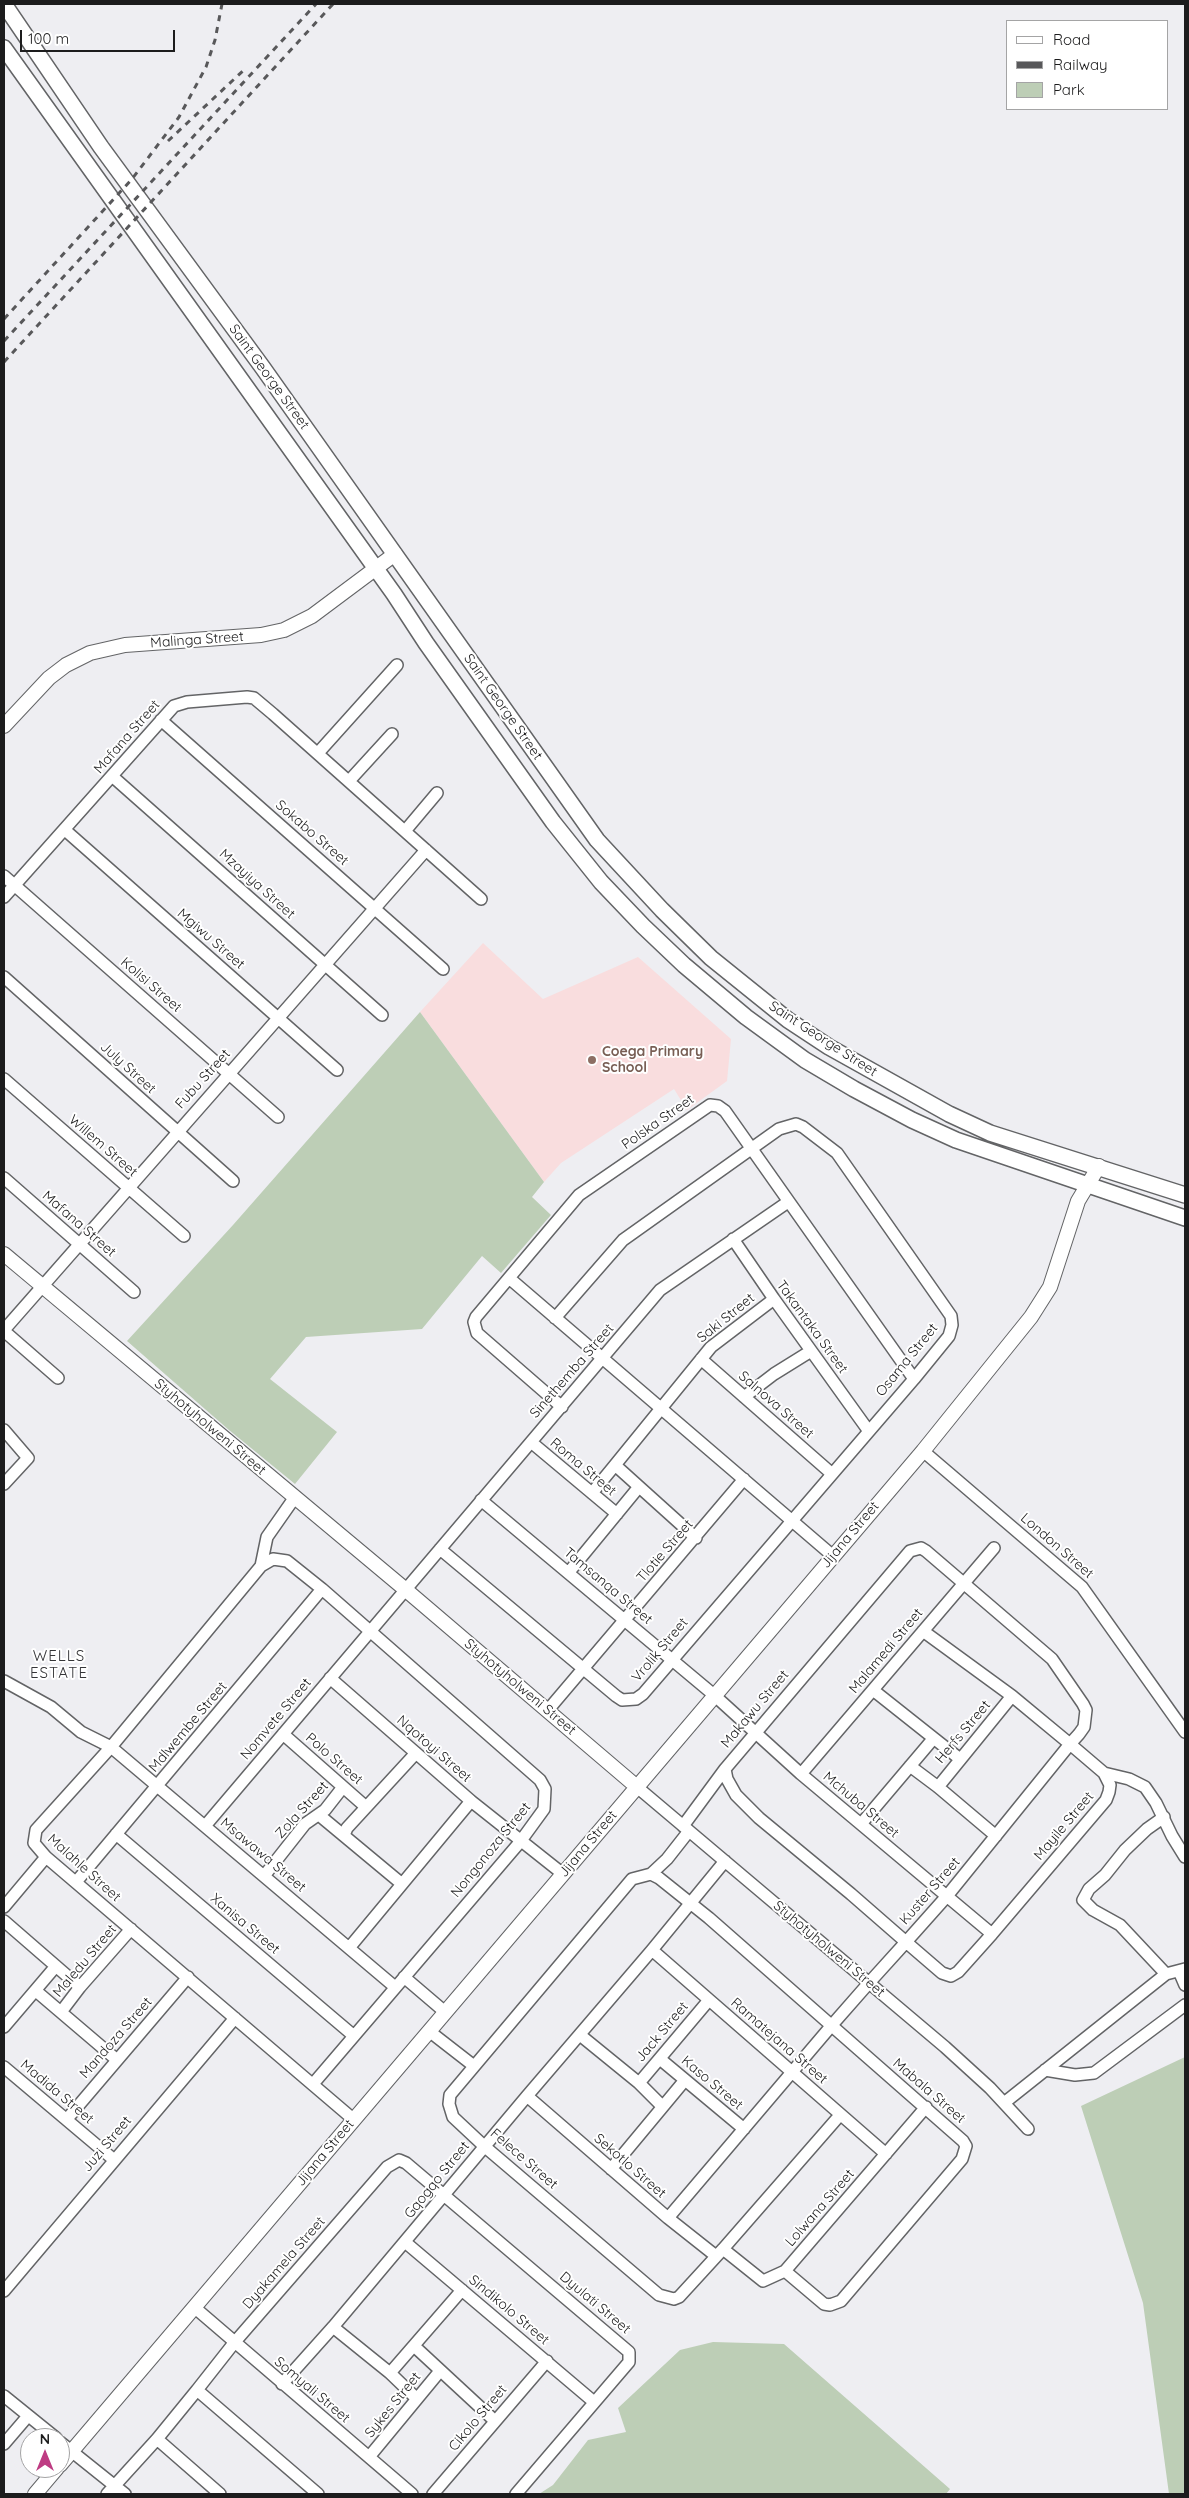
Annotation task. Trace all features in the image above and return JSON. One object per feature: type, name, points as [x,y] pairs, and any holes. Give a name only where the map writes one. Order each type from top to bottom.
[{"type":"main road","name":"Saint George Street","points":[[4,4],[101,147],[263,368],[597,840],[627,874],[711,958],[788,1020],[906,1090],[990,1133],[1099,1166],[1185,1195]]},
{"type":"main road","name":"Saint George Street","points":[[4,48],[553,822],[619,902],[684,965],[754,1023],[805,1060],[854,1089],[912,1120],[956,1140],[1185,1218]]},
{"type":"street","name":"Malinga Street","points":[[4,726],[49,678],[66,665],[90,654],[125,645],[254,635],[284,630],[312,616],[395,554]]},
{"type":"street","points":[[318,753],[397,665]]},
{"type":"street","name":"Mafana Street","points":[[4,897],[161,720],[180,703],[247,697],[254,698],[318,753],[481,899]]},
{"type":"street","name":"Sokabo Street","points":[[161,720],[443,969]]},
{"type":"street","points":[[349,781],[392,734]]},
{"type":"street","name":"Mzayiya Street","points":[[112,776],[382,1015]]},
{"type":"street","points":[[405,830],[437,793]]},
{"type":"street","name":"Mgiwu Street","points":[[65,830],[337,1070]]},
{"type":"street","name":"Fubu Street","points":[[4,1331],[40,1286],[426,850]]},
{"type":"street","name":"Kolisi Street","points":[[4,876],[278,1117]]},
{"type":"street","name":"July Street","points":[[4,977],[233,1181]]},
{"type":"street","name":"Willem Street","points":[[4,1079],[184,1236]]},
{"type":"street","name":"Polska Street","points":[[562,1407],[477,1333],[474,1322],[479,1312],[579,1195],[706,1107],[718,1106],[725,1111],[753,1149],[788,1202],[914,1379]]},
{"type":"street","name":"Osama Street","points":[[555,1318],[618,1244],[787,1125],[803,1127],[837,1152],[906,1249],[952,1320],[948,1336],[914,1379],[792,1520]]},
{"type":"street","points":[[1078,1160],[1080,1183]]},
{"type":"street","name":"Jijana Street","points":[[72,2451],[923,1451],[1031,1317],[1045,1295],[1078,1201],[1080,1183],[1099,1166]]},
{"type":"street","name":"Mafana Street","points":[[4,1178],[134,1292]]},
{"type":"street","name":"Sinethemba Street","points":[[406,1590],[660,1290],[788,1202]]},
{"type":"street","name":"Takantaka Street","points":[[733,1239],[868,1430]]},
{"type":"street","name":"Styhotyholweni Street","points":[[4,1254],[406,1590],[950,2052],[1004,2103],[1028,2129]]},
{"type":"street","points":[[508,1278],[833,1556]]},
{"type":"street","name":"Saki Street","points":[[592,1493],[700,1359],[712,1347],[774,1299]]},
{"type":"street","points":[[4,1331],[58,1378]]},
{"type":"street","points":[[744,1397],[774,1374],[811,1351]]},
{"type":"street","name":"Salnova Street","points":[[700,1359],[832,1473]]},
{"type":"street","points":[[4,1430],[28,1458],[4,1484]]},
{"type":"street","name":"Roma Street","points":[[531,1442],[617,1514]]},
{"type":"street","name":"London Street","points":[[923,1451],[1082,1587],[1185,1732]]},
{"type":"street","name":"Roma Street","points":[[615,1465],[638,1488],[696,1538]]},
{"type":"street","name":"Tlotie Street","points":[[548,1710],[696,1538],[744,1479]]},
{"type":"street","points":[[569,1572],[638,1488]]},
{"type":"street","points":[[261,1566],[266,1537],[295,1498]]},
{"type":"street","name":"Tamsanqa Street","points":[[481,1500],[714,1695]]},
{"type":"street","name":"Vrolik Street","points":[[440,1549],[622,1700],[630,1701],[643,1694],[792,1520]]},
{"type":"street","name":"Makawu Street","points":[[906,1942],[740,1800],[727,1780],[725,1769],[910,1551],[921,1548],[926,1551],[964,1584]]},
{"type":"street","name":"Malamedi Street","points":[[801,1774],[994,1548]]},
{"type":"street","points":[[261,1566],[273,1559],[287,1561],[322,1590]]},
{"type":"street","name":"Malahle Street","points":[[261,1566],[111,1747],[36,1830],[34,1843],[46,1857],[353,2119]]},
{"type":"street","name":"Kuster Street","points":[[668,2218],[832,2025],[947,1896],[1084,1727],[1086,1719],[1083,1704],[1046,1652],[964,1584]]},
{"type":"street","name":"Nongonoza Street","points":[[313,2084],[520,1842],[544,1809],[544,1789],[540,1780],[322,1590]]},
{"type":"street","name":"Mdlwembe Street","points":[[76,1882],[322,1590]]},
{"type":"street","name":"Nomvete Street","points":[[205,1826],[406,1590]]},
{"type":"street","points":[[923,1631],[1012,1696],[1104,1773],[1129,1779],[1145,1787],[1185,1857]]},
{"type":"street","name":"Nqotoyi Street","points":[[330,1678],[471,1801],[520,1842],[563,1874]]},
{"type":"street","name":"Msawawa Street","points":[[4,1681],[51,1707],[81,1732],[111,1747],[395,1987]]},
{"type":"street","points":[[873,1690],[932,1739],[960,1759]]},
{"type":"street","name":"Mchuba Street","points":[[714,1695],[801,1774],[992,1934]]},
{"type":"street","name":"Herfs Street","points":[[938,1786],[1012,1696]]},
{"type":"street","name":"Polo Street","points":[[282,1734],[366,1807]]},
{"type":"street","name":"Herfs Street","points":[[861,1824],[932,1739]]},
{"type":"street","points":[[344,1835],[347,1828],[416,1753]]},
{"type":"street","points":[[910,1766],[938,1786],[996,1836]]},
{"type":"street","name":"Felece Street","points":[[725,1769],[667,1859],[650,1874],[632,1879],[450,2095],[449,2104],[453,2116],[484,2146],[659,2295],[674,2299],[679,2297],[720,2252],[840,2115]]},
{"type":"street","name":"Mayile Street","points":[[906,1942],[942,1973],[951,1976],[958,1972],[1106,1800],[1110,1785],[1104,1773]]},
{"type":"street","name":"Zola Street","points":[[264,1876],[306,1824],[319,1815],[343,1787]]},
{"type":"street","points":[[349,1948],[471,1801]]},
{"type":"street","points":[[319,1815],[402,1884]]},
{"type":"street","points":[[1164,1818],[1147,1829],[1125,1850],[1105,1875],[1089,1889],[1083,1900],[1093,1910],[1120,1925],[1166,1974]]},
{"type":"street","name":"Xanisa Street","points":[[116,1834],[354,2036]]},
{"type":"street","points":[[4,1907],[46,1857]]},
{"type":"street","name":"Gqogqo Street","points":[[282,2384],[444,2196],[725,1861]]},
{"type":"street","points":[[650,1874],[666,1882],[691,1902]]},
{"type":"street","name":"Mabala Street","points":[[691,1902],[926,2107],[966,2146],[964,2156],[844,2299],[835,2304],[824,2304],[785,2271]]},
{"type":"street","points":[[4,1921],[80,1987]]},
{"type":"street","name":"Maledu Street","points":[[61,2012],[80,1987],[132,1930]]},
{"type":"street","name":"Ramatejana Street","points":[[652,1950],[886,2154]]},
{"type":"street","name":"Maledu Street","points":[[4,2027],[56,1966]]},
{"type":"street","points":[[1004,2103],[1166,1974],[1182,1970],[1185,1985]]},
{"type":"street","name":"Mandoza Street","points":[[67,2119],[188,1977]]},
{"type":"street","points":[[404,1977],[445,2012]]},
{"type":"street","points":[[36,1991],[117,2060]]},
{"type":"street","name":"Jack Street","points":[[639,2083],[709,2000]]},
{"type":"street","points":[[1045,2070],[1075,2075],[1094,2073],[1185,2005]]},
{"type":"street","name":"Juzi Street","points":[[4,2291],[113,2159],[235,2018]]},
{"type":"street","points":[[429,2031],[474,2066]]},
{"type":"street","points":[[580,2035],[639,2083],[662,2106]]},
{"type":"street","name":"Kaso Street","points":[[660,2059],[744,2129]]},
{"type":"street","name":"Madida Street","points":[[4,2067],[113,2159]]},
{"type":"street","points":[[611,2170],[685,2080]]},
{"type":"street","name":"Sekotlo Street","points":[[526,2096],[668,2218],[720,2252]]},
{"type":"street","name":"Lolwana Street","points":[[720,2252],[763,2281],[785,2271],[926,2107]]},
{"type":"street","name":"Dyulati Street","points":[[399,2160],[406,2163],[628,2350],[629,2362],[516,2494]]},
{"type":"street","name":"Dyakamela Street","points":[[111,2490],[157,2439],[234,2343],[387,2167],[399,2160]]},
{"type":"street","name":"Sindikolo Street","points":[[405,2242],[594,2402]]},
{"type":"street","name":"Sykes Street","points":[[390,2373],[462,2290]]},
{"type":"street","name":"Somyali Street","points":[[194,2307],[412,2494]]},
{"type":"street","points":[[333,2327],[390,2373],[417,2399]]},
{"type":"street","points":[[414,2346],[495,2421]]},
{"type":"street","name":"Cikolo Street","points":[[433,2494],[547,2361]]},
{"type":"street","name":"Sykes Street","points":[[369,2458],[440,2371]]},
{"type":"street","points":[[196,2390],[318,2494]]},
{"type":"street","points":[[4,2396],[43,2428]]},
{"type":"street","points":[[4,2444],[28,2416]]},
{"type":"street","points":[[157,2439],[220,2494]]},
{"type":"street","points":[[72,2451],[111,2490],[125,2494]]},
{"type":"street","points":[[35,2494],[49,2478]]},
{"type":"shaded area","name":"Coega Primary School","points":[[483,943],[543,999],[638,957],[731,1039],[727,1081],[687,1110],[674,1089],[561,1163],[544,1182],[420,1012]]},
{"type":"green space","points":[[420,1012],[544,1182],[532,1197],[551,1215],[501,1273],[482,1256],[422,1329],[306,1337],[270,1379],[337,1432],[295,1484],[229,1430],[127,1341],[233,1225]]},
{"type":"green space","points":[[1185,2057],[1185,2494],[1169,2494],[1143,2303],[1081,2106]]},
{"type":"green space","points":[[713,2342],[784,2344],[950,2489],[946,2494],[539,2494],[553,2485],[588,2440],[626,2432],[618,2408],[680,2350]]},
{"type":"railway","points":[[4,319],[132,179],[179,117],[206,67],[215,40],[222,4]]},
{"type":"railway","points":[[4,341],[316,4]]},
{"type":"railway","points":[[4,362],[333,4]]},
{"type":"railway","points":[[168,141],[246,68]]},
{"type":"place","name":"Coega Primary School","points":[[592,1060]]},
{"type":"district","name":"WELLS ESTATE","points":[[59,1664]]}]
